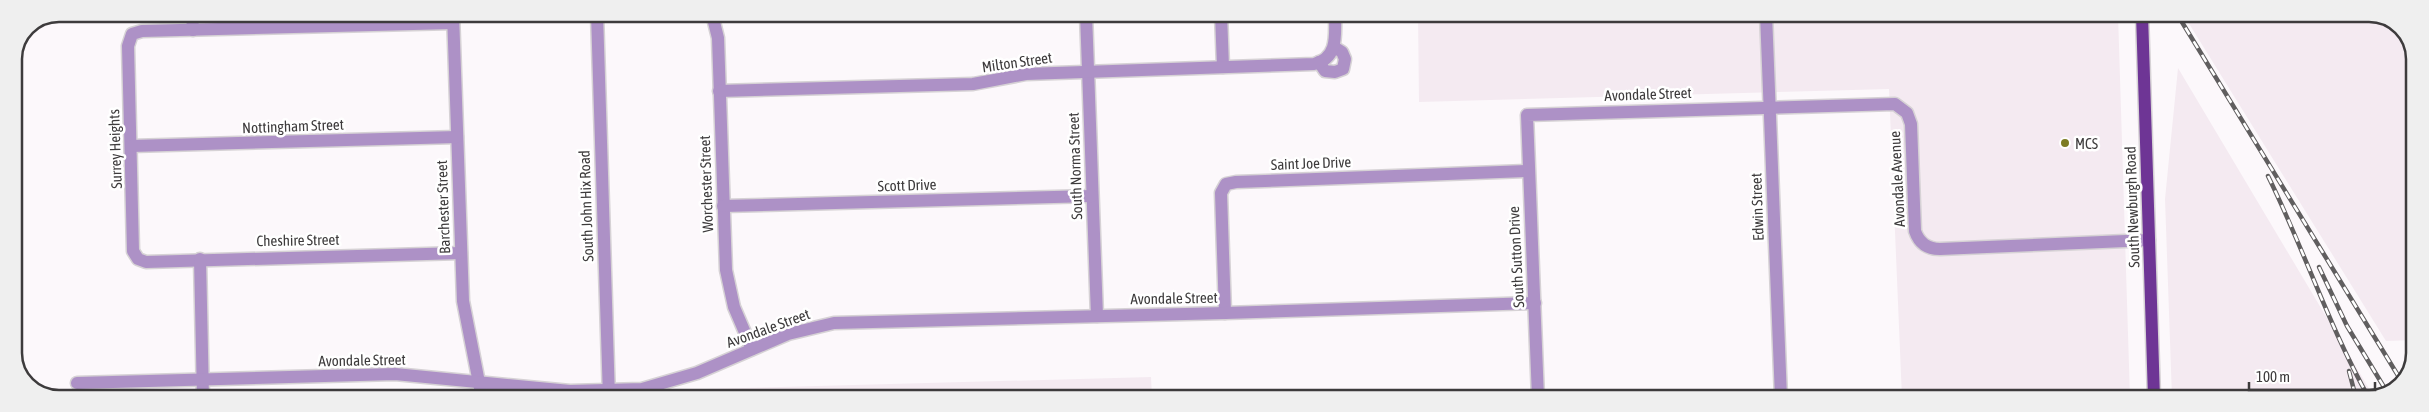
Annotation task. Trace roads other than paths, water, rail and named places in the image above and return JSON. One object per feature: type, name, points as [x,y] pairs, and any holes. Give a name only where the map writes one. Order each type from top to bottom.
[{"type":"main road","name":"South Newburgh Road","points":[[2142,23],[2154,390]]},
{"type":"street","points":[[193,22],[193,30],[363,22]]},
{"type":"street","name":"Barchester Street","points":[[453,22],[460,252],[465,317],[480,389]]},
{"type":"street","name":"South John Hix Road","points":[[596,22],[609,389]]},
{"type":"street","name":"Worchester Street","points":[[714,22],[718,38],[723,206],[728,282],[734,307],[752,349]]},
{"type":"street","name":"South Norma Street","points":[[1086,22],[1097,316]]},
{"type":"street","points":[[1221,23],[1223,67]]},
{"type":"street","points":[[1327,55],[1333,23]]},
{"type":"street","name":"Edwin Street","points":[[1766,23],[1781,390]]},
{"type":"street","name":"Surrey Heights","points":[[138,259],[133,251],[128,46],[130,37],[137,32],[193,30]]},
{"type":"street","name":"Milton Street","points":[[719,90],[979,84],[1026,74],[1223,67],[1342,52],[1345,59],[1343,69],[1335,72],[1325,71],[1327,55]]},
{"type":"street","name":"Avondale Avenue","points":[[1770,106],[1888,103],[1902,108],[1909,116],[1911,124],[1915,231],[1920,241],[1930,248],[1940,250],[2149,240]]},
{"type":"street","name":"Avondale Street","points":[[1527,115],[1770,106]]},
{"type":"street","name":"South Sutton Drive","points":[[1527,115],[1538,390]]},
{"type":"street","name":"Nottingham Street","points":[[131,146],[457,138]]},
{"type":"street","name":"Saint Joe Drive","points":[[1225,313],[1221,193],[1226,184],[1236,182],[1528,171]]},
{"type":"street","name":"Scott Drive","points":[[723,206],[1092,196]]},
{"type":"street","name":"Cheshire Street","points":[[138,259],[146,262],[460,252]]},
{"type":"street","points":[[200,259],[204,389]]},
{"type":"street","name":"Avondale Street","points":[[641,389],[670,383],[800,330],[834,323],[1225,313],[1535,302]]},
{"type":"street","name":"Avondale Street","points":[[77,383],[395,374],[552,389]]},
{"type":"railway","points":[[2182,23],[2398,376]]},
{"type":"railway","points":[[2268,176],[2341,344],[2365,390]]},
{"type":"railway","points":[[2319,267],[2347,326],[2384,387]]},
{"type":"railway","points":[[2349,371],[2354,390]]},
{"type":"place","name":"MCS","points":[[2065,143]]}]
